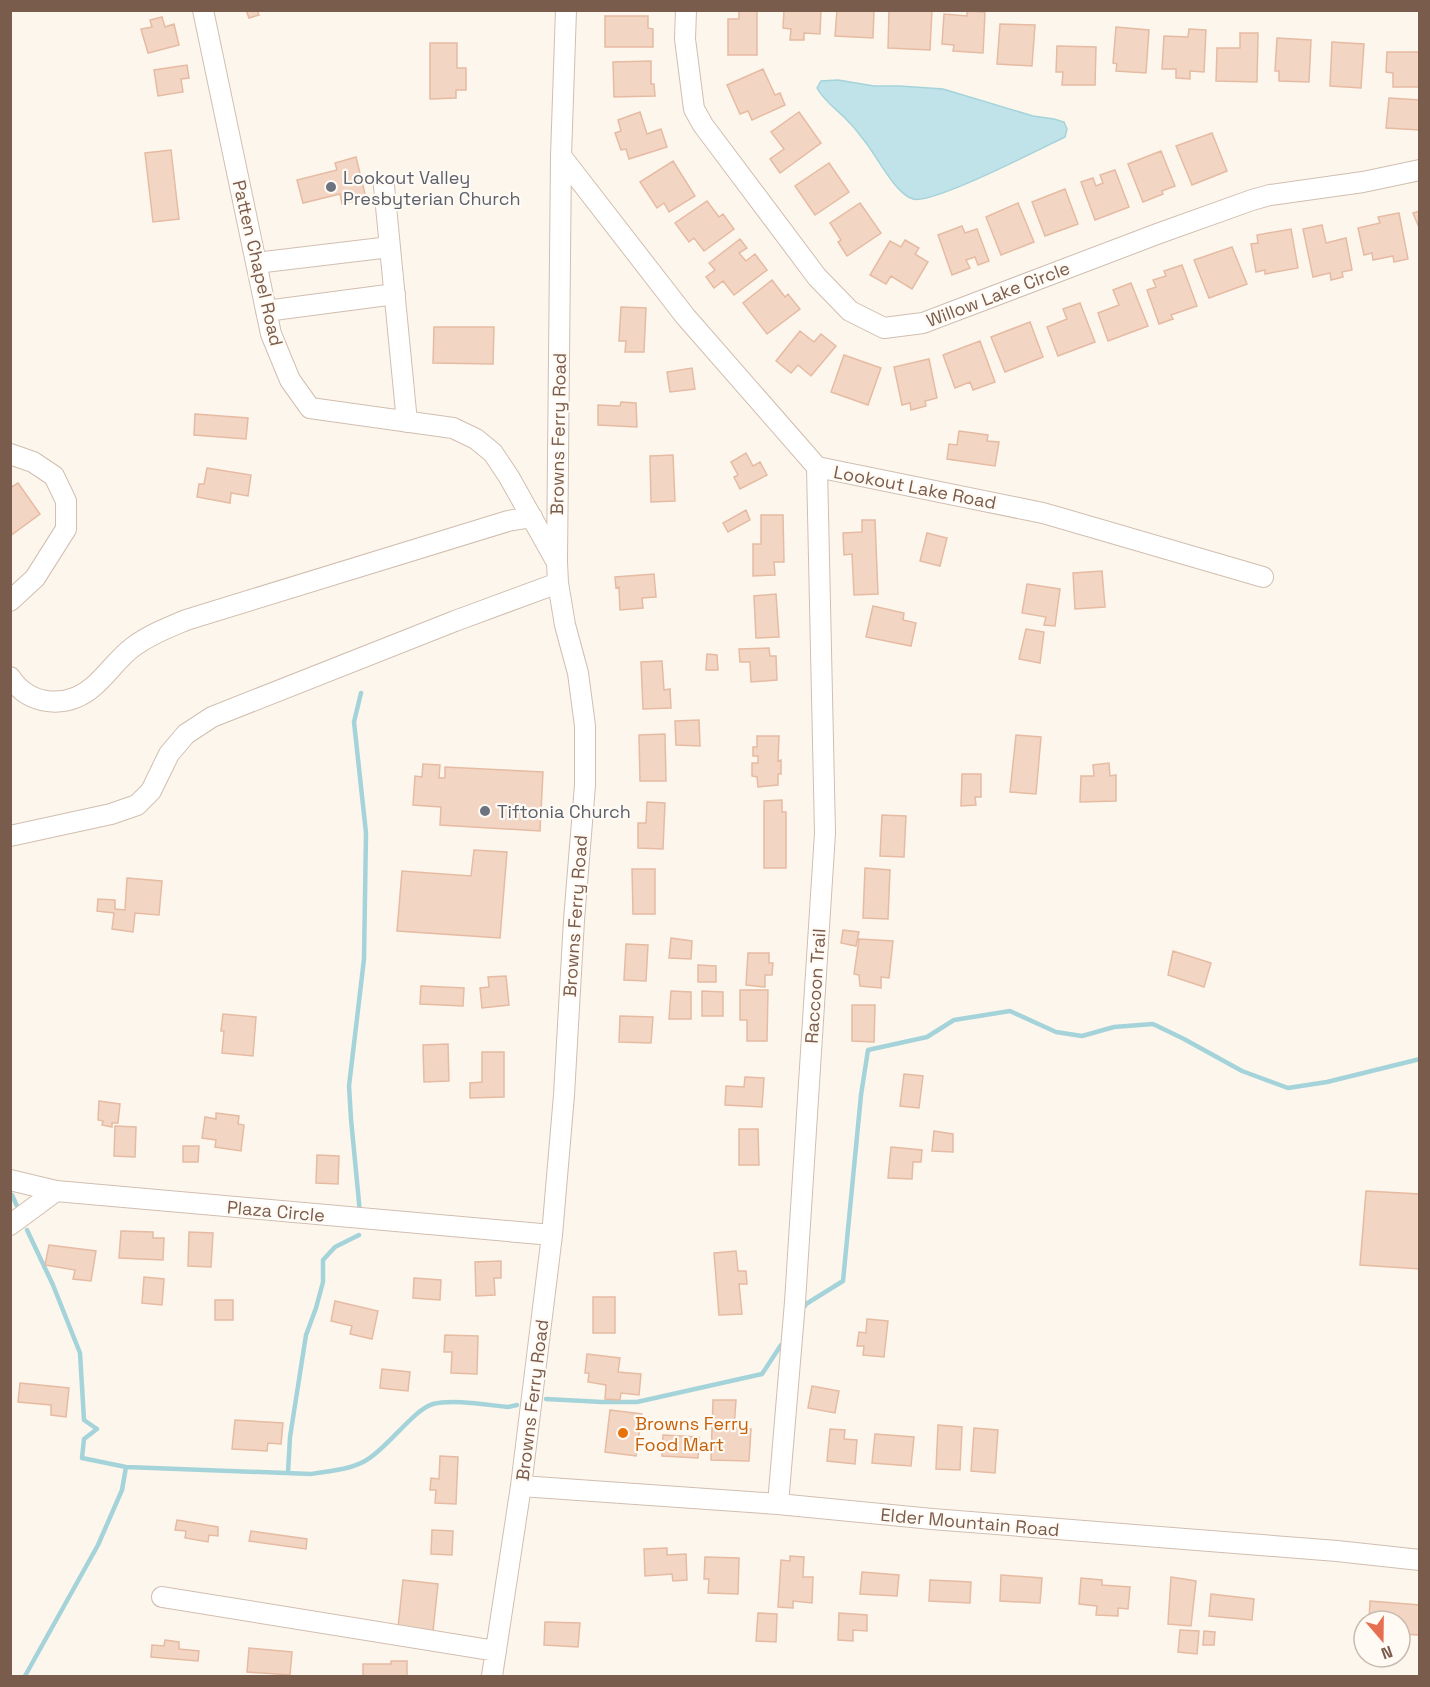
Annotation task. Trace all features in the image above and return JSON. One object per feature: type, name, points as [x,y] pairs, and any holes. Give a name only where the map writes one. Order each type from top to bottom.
[{"type":"street","name":"Patten Chapel Road","points":[[203,10],[271,334],[290,380],[310,408],[453,428],[476,440],[493,453],[509,477],[557,562]]},
{"type":"street","name":"Browns Ferry Road","points":[[492,1677],[521,1486],[552,1235],[585,784],[585,726],[578,673],[565,625],[557,562],[561,156],[566,10]]},
{"type":"street","name":"Willow Lake Circle","points":[[686,10],[685,39],[694,109],[703,125],[817,277],[850,311],[884,328],[923,323],[1149,237],[1270,195],[1364,182],[1419,170]]},
{"type":"street","name":"Lookout Lake Road","points":[[561,156],[685,316],[817,467],[1043,513],[1263,577]]},
{"type":"street","points":[[384,186],[407,422]]},
{"type":"street","points":[[256,263],[390,247]]},
{"type":"street","points":[[266,311],[395,294]]},
{"type":"street","points":[[10,454],[33,462],[54,476],[66,501],[66,530],[35,578],[10,601]]},
{"type":"street","name":"Raccoon Trail","points":[[778,1504],[795,1302],[825,833],[817,467]]},
{"type":"street","points":[[10,677],[15,684],[40,701],[58,703],[79,696],[94,687],[130,649],[148,636],[186,620],[497,524],[532,517]]},
{"type":"street","points":[[10,836],[111,814],[137,805],[151,791],[169,754],[186,734],[212,717],[558,583]]},
{"type":"street","name":"Plaza Circle","points":[[10,1180],[56,1191],[552,1235]]},
{"type":"street","points":[[10,1226],[56,1191]]},
{"type":"street","name":"Elder Mountain Road","points":[[521,1486],[778,1504],[1419,1560]]},
{"type":"street","points":[[162,1597],[496,1651]]},
{"type":"water","points":[[838,80],[874,86],[943,89],[1033,116],[1064,122],[1067,129],[1065,137],[988,174],[924,199],[913,199],[899,189],[857,131],[826,101],[817,88],[821,81]]},
{"type":"building","points":[[246,10],[257,10],[259,15],[249,18]]},
{"type":"building","points":[[739,10],[757,10],[757,55],[728,55],[728,19],[739,19]]},
{"type":"building","points":[[784,10],[821,10],[820,34],[804,33],[804,40],[790,40],[791,29],[783,28]]},
{"type":"building","points":[[837,10],[874,10],[873,38],[835,36]]},
{"type":"building","points":[[889,10],[932,10],[930,50],[888,48]]},
{"type":"building","points":[[967,11],[985,12],[983,53],[953,51],[954,45],[942,44],[944,14],[967,16]]},
{"type":"building","points":[[605,16],[648,16],[648,28],[653,29],[653,47],[605,47]]},
{"type":"building","points":[[162,17],[165,27],[174,24],[179,45],[148,53],[141,29],[152,27],[150,20]]},
{"type":"building","points":[[1000,24],[1035,25],[1032,66],[997,64]]},
{"type":"building","points":[[1116,27],[1149,30],[1146,73],[1116,71],[1117,64],[1113,63]]},
{"type":"building","points":[[1189,29],[1206,30],[1204,72],[1190,71],[1190,79],[1176,78],[1176,69],[1162,69],[1164,36],[1188,37]]},
{"type":"building","points":[[1240,33],[1258,33],[1257,82],[1216,81],[1217,48],[1240,48]]},
{"type":"building","points":[[1277,38],[1311,40],[1309,82],[1279,81],[1279,71],[1275,71]]},
{"type":"building","points":[[1332,42],[1364,44],[1361,88],[1330,86]]},
{"type":"building","points":[[430,43],[457,43],[457,68],[466,68],[466,90],[456,90],[456,98],[430,99]]},
{"type":"building","points":[[1057,46],[1096,47],[1095,85],[1062,85],[1063,72],[1056,72]]},
{"type":"building","points":[[1387,52],[1420,52],[1420,87],[1393,87],[1393,73],[1386,72]]},
{"type":"building","points":[[651,61],[651,84],[654,84],[655,96],[614,97],[613,62]]},
{"type":"building","points":[[187,65],[189,78],[181,79],[183,92],[158,96],[154,70]]},
{"type":"building","points":[[763,69],[775,95],[780,93],[785,105],[752,120],[748,111],[740,114],[727,85]]},
{"type":"building","points":[[1389,98],[1420,100],[1420,130],[1386,128]]},
{"type":"building","points":[[640,112],[647,134],[661,129],[667,147],[629,159],[626,149],[621,150],[615,133],[621,131],[618,120]]},
{"type":"building","points":[[799,112],[821,143],[780,173],[770,159],[784,149],[771,132]]},
{"type":"building","points":[[1212,133],[1227,171],[1192,185],[1176,146]]},
{"type":"building","points":[[171,150],[179,219],[153,222],[145,153]]},
{"type":"building","points":[[1161,151],[1175,186],[1143,202],[1128,164]]},
{"type":"building","name":"Lookout Valley Presbyterian Church","points":[[356,157],[366,198],[342,204],[340,194],[303,203],[297,180],[337,170],[335,163]]},
{"type":"building","points":[[673,161],[695,196],[669,212],[664,203],[657,208],[640,182]]},
{"type":"building","points":[[829,163],[849,192],[815,215],[795,186]]},
{"type":"building","points":[[1115,170],[1129,207],[1095,220],[1081,182],[1093,178],[1096,186],[1103,183],[1100,175]]},
{"type":"building","points":[[1065,189],[1078,224],[1045,236],[1032,202]]},
{"type":"building","points":[[707,201],[719,217],[723,214],[734,229],[704,251],[694,238],[689,242],[675,223]]},
{"type":"building","points":[[860,203],[881,233],[847,256],[838,242],[841,240],[830,223]]},
{"type":"building","points":[[1018,203],[1034,242],[1001,255],[986,217]]},
{"type":"building","points":[[1420,211],[1420,230],[1413,213]]},
{"type":"building","points":[[1399,213],[1408,259],[1394,262],[1393,256],[1373,260],[1372,253],[1364,255],[1358,228],[1380,223],[1378,217]]},
{"type":"building","points":[[1322,225],[1326,243],[1346,238],[1352,270],[1342,272],[1343,277],[1331,280],[1330,273],[1313,277],[1303,229]]},
{"type":"building","points":[[962,226],[965,233],[977,229],[989,261],[978,265],[975,257],[966,260],[970,268],[952,275],[938,235]]},
{"type":"building","points":[[1291,229],[1298,268],[1265,274],[1265,270],[1256,272],[1251,244],[1258,243],[1257,235]]},
{"type":"building","points":[[740,239],[747,248],[739,253],[746,261],[755,254],[767,270],[734,295],[723,281],[714,288],[706,277],[715,270],[709,263]]},
{"type":"building","points":[[905,240],[919,248],[915,254],[928,262],[912,289],[891,276],[886,284],[870,275],[890,241],[901,247]]},
{"type":"building","points":[[1232,247],[1247,284],[1209,298],[1194,260]]},
{"type":"building","points":[[1182,265],[1197,306],[1171,315],[1173,319],[1159,324],[1147,290],[1156,287],[1153,280],[1166,276],[1164,271]]},
{"type":"building","points":[[772,280],[785,297],[788,294],[800,309],[767,334],[743,303]]},
{"type":"building","points":[[1131,283],[1148,326],[1108,341],[1098,313],[1119,305],[1113,290]]},
{"type":"building","points":[[1080,303],[1095,342],[1058,356],[1047,327],[1067,319],[1063,309]]},
{"type":"building","points":[[621,307],[646,308],[644,352],[625,352],[626,341],[619,341]]},
{"type":"building","points":[[1030,322],[1043,357],[1005,372],[991,337]]},
{"type":"building","points":[[434,327],[494,327],[493,364],[433,363]]},
{"type":"building","points":[[800,331],[814,342],[821,334],[836,346],[811,376],[798,365],[791,373],[776,361]]},
{"type":"building","points":[[980,341],[995,382],[973,390],[970,382],[955,388],[943,355]]},
{"type":"building","points":[[844,355],[881,368],[868,405],[831,392]]},
{"type":"building","points":[[929,359],[937,398],[925,401],[926,406],[911,410],[910,403],[902,405],[894,367]]},
{"type":"building","points":[[692,368],[695,389],[670,392],[667,372]]},
{"type":"building","points":[[621,402],[636,403],[637,427],[598,425],[598,405],[620,406]]},
{"type":"building","points":[[195,414],[248,418],[246,439],[194,435]]},
{"type":"building","points":[[959,431],[988,435],[987,441],[999,442],[995,466],[947,459],[949,444],[957,445]]},
{"type":"building","points":[[746,453],[753,466],[760,462],[767,475],[740,489],[734,477],[738,475],[731,462]]},
{"type":"building","points":[[673,455],[675,501],[651,502],[650,456]]},
{"type":"building","points":[[207,468],[251,475],[248,496],[231,493],[230,503],[197,497],[199,484],[204,484]]},
{"type":"building","points":[[18,483],[40,514],[10,536],[10,488]]},
{"type":"building","points":[[746,510],[750,520],[728,532],[723,523]]},
{"type":"building","points":[[761,515],[783,515],[784,562],[774,562],[775,575],[753,576],[753,544],[761,544]]},
{"type":"building","points":[[862,520],[875,520],[878,594],[854,595],[852,554],[844,555],[843,533],[862,532]]},
{"type":"building","points":[[927,533],[947,538],[940,566],[920,561]]},
{"type":"building","points":[[1102,571],[1105,607],[1075,609],[1073,573]]},
{"type":"building","points":[[654,574],[656,597],[642,598],[643,608],[620,610],[619,587],[616,588],[615,577]]},
{"type":"building","points":[[1027,584],[1060,589],[1055,626],[1044,625],[1046,617],[1022,613]]},
{"type":"building","points":[[776,594],[779,637],[756,638],[754,596]]},
{"type":"building","points":[[873,606],[904,613],[903,620],[916,623],[911,646],[866,637]]},
{"type":"building","points":[[1026,629],[1044,632],[1040,663],[1019,659]]},
{"type":"building","points":[[769,648],[770,656],[776,656],[777,680],[751,682],[750,662],[740,662],[739,649]]},
{"type":"building","points":[[707,654],[717,655],[718,670],[706,670]]},
{"type":"building","points":[[662,661],[664,690],[670,689],[671,708],[643,709],[641,662]]},
{"type":"building","points":[[699,720],[700,746],[676,745],[675,721]]},
{"type":"building","points":[[665,734],[666,781],[640,781],[639,735]]},
{"type":"building","points":[[1016,735],[1041,737],[1036,794],[1010,792]]},
{"type":"building","points":[[757,736],[779,736],[778,761],[781,760],[781,774],[778,774],[778,785],[758,787],[757,777],[752,776],[752,763],[758,763],[758,756],[753,756],[753,747],[757,747]]},
{"type":"building","points":[[1109,763],[1110,776],[1116,775],[1116,801],[1080,802],[1081,776],[1094,776],[1093,765]]},
{"type":"building","points":[[423,764],[440,765],[439,778],[445,778],[445,767],[543,772],[540,831],[440,825],[441,807],[413,805],[415,776],[422,777]]},
{"type":"building","points":[[962,774],[981,774],[981,797],[975,797],[976,805],[961,806]]},
{"type":"building","points":[[782,800],[782,812],[786,812],[786,868],[764,868],[764,801]]},
{"type":"building","points":[[647,802],[665,803],[663,849],[638,848],[638,823],[646,823]]},
{"type":"building","points":[[882,815],[906,816],[904,857],[880,856]]},
{"type":"building","points":[[474,850],[507,852],[500,938],[397,931],[402,871],[471,876]]},
{"type":"building","points":[[865,868],[890,870],[888,919],[863,918]]},
{"type":"building","points":[[632,869],[655,869],[655,914],[633,914]]},
{"type":"building","points":[[127,878],[162,881],[159,915],[135,913],[133,932],[112,929],[114,913],[97,911],[98,899],[115,900],[115,909],[125,910]]},
{"type":"building","points":[[843,930],[859,932],[856,946],[841,943]]},
{"type":"building","points":[[671,938],[692,941],[691,959],[669,958]]},
{"type":"building","points":[[859,939],[893,941],[889,978],[881,977],[881,988],[860,986],[859,975],[854,974]]},
{"type":"building","points":[[626,944],[648,945],[646,981],[624,980]]},
{"type":"building","points":[[1173,951],[1211,963],[1204,987],[1168,975]]},
{"type":"building","points":[[748,953],[769,953],[769,963],[773,963],[772,975],[765,975],[765,987],[746,985]]},
{"type":"building","points":[[698,965],[716,966],[716,982],[698,982]]},
{"type":"building","points":[[506,976],[509,1005],[482,1008],[480,988],[489,987],[488,977]]},
{"type":"building","points":[[421,986],[464,988],[463,1006],[420,1004]]},
{"type":"building","points":[[740,990],[768,990],[767,1041],[747,1041],[747,1020],[740,1020]]},
{"type":"building","points":[[671,991],[691,992],[691,1019],[669,1019]]},
{"type":"building","points":[[702,991],[723,992],[723,1016],[702,1016]]},
{"type":"building","points":[[852,1005],[875,1005],[874,1042],[852,1041]]},
{"type":"building","points":[[223,1014],[256,1017],[253,1056],[222,1053]]},
{"type":"building","points":[[620,1016],[653,1017],[651,1043],[619,1042]]},
{"type":"building","points":[[448,1044],[449,1081],[424,1082],[423,1045]]},
{"type":"building","points":[[482,1052],[504,1052],[504,1097],[470,1098],[470,1083],[482,1082]]},
{"type":"building","points":[[904,1074],[923,1076],[919,1108],[900,1106]]},
{"type":"building","points":[[745,1077],[764,1078],[762,1107],[725,1105],[726,1086],[744,1087]]},
{"type":"building","points":[[99,1101],[120,1104],[118,1123],[112,1123],[112,1127],[102,1125],[103,1121],[98,1120]]},
{"type":"building","points":[[216,1113],[239,1116],[238,1124],[244,1125],[241,1151],[215,1147],[216,1140],[202,1138],[205,1117],[216,1119]]},
{"type":"building","points":[[115,1126],[136,1127],[135,1157],[114,1156]]},
{"type":"building","points":[[739,1129],[758,1129],[759,1165],[739,1165]]},
{"type":"building","points":[[934,1131],[953,1134],[953,1152],[932,1151]]},
{"type":"building","points":[[183,1146],[199,1146],[198,1162],[183,1162]]},
{"type":"building","points":[[891,1147],[922,1150],[921,1162],[913,1162],[912,1179],[888,1178]]},
{"type":"building","points":[[317,1155],[339,1156],[338,1184],[316,1183]]},
{"type":"building","points":[[1366,1191],[1420,1194],[1420,1269],[1360,1265]]},
{"type":"building","points":[[121,1231],[153,1232],[153,1238],[164,1238],[163,1260],[119,1258]]},
{"type":"building","points":[[189,1232],[213,1233],[211,1267],[188,1266]]},
{"type":"building","points":[[49,1245],[96,1251],[91,1281],[73,1279],[75,1270],[45,1265]]},
{"type":"building","points":[[736,1251],[738,1271],[746,1271],[747,1284],[739,1284],[742,1314],[719,1315],[714,1253]]},
{"type":"building","points":[[501,1261],[501,1278],[494,1278],[495,1295],[476,1296],[475,1262]]},
{"type":"building","points":[[144,1277],[164,1279],[162,1305],[142,1303]]},
{"type":"building","points":[[414,1278],[441,1280],[440,1300],[413,1298]]},
{"type":"building","points":[[593,1297],[615,1297],[615,1333],[593,1333]]},
{"type":"building","points":[[215,1300],[233,1300],[233,1320],[215,1320]]},
{"type":"building","points":[[335,1301],[378,1311],[372,1339],[350,1334],[352,1326],[331,1321]]},
{"type":"building","points":[[867,1319],[888,1321],[884,1357],[863,1355],[864,1346],[857,1346],[859,1332],[866,1333]]},
{"type":"building","points":[[445,1335],[478,1336],[477,1374],[451,1373],[452,1352],[444,1352]]},
{"type":"building","points":[[587,1354],[620,1358],[618,1372],[641,1374],[639,1395],[621,1393],[620,1400],[605,1399],[606,1385],[588,1382],[589,1373],[585,1373]]},
{"type":"building","points":[[382,1369],[410,1372],[408,1391],[380,1388]]},
{"type":"building","points":[[20,1383],[69,1388],[66,1417],[51,1415],[51,1405],[18,1402]]},
{"type":"building","points":[[812,1386],[839,1391],[835,1413],[808,1408]]},
{"type":"building","points":[[713,1400],[736,1400],[734,1428],[751,1429],[749,1461],[711,1460]]},
{"type":"building","name":"Browns Ferry Food Mart","points":[[610,1410],[642,1414],[636,1456],[605,1452]]},
{"type":"building","points":[[235,1420],[283,1423],[281,1444],[268,1443],[267,1451],[232,1449]]},
{"type":"building","points":[[938,1425],[962,1427],[960,1470],[936,1469]]},
{"type":"building","points":[[974,1428],[998,1430],[995,1473],[971,1471]]},
{"type":"building","points":[[830,1429],[845,1430],[844,1439],[857,1440],[855,1464],[827,1461]]},
{"type":"building","points":[[875,1434],[914,1437],[911,1466],[872,1463]]},
{"type":"building","points":[[663,1435],[699,1437],[698,1458],[662,1456]]},
{"type":"building","points":[[440,1456],[458,1457],[456,1504],[435,1503],[436,1490],[430,1490],[431,1478],[439,1479]]},
{"type":"building","points":[[177,1520],[218,1527],[218,1536],[209,1535],[208,1542],[185,1538],[186,1531],[175,1530]]},
{"type":"building","points":[[432,1530],[453,1531],[452,1555],[431,1554]]},
{"type":"building","points":[[251,1531],[307,1539],[306,1549],[249,1541]]},
{"type":"building","points":[[667,1548],[667,1555],[686,1554],[687,1580],[673,1581],[672,1574],[645,1576],[644,1549]]},
{"type":"building","points":[[790,1556],[804,1557],[803,1577],[813,1577],[812,1603],[793,1601],[793,1608],[778,1607],[781,1560],[790,1561]]},
{"type":"building","points":[[705,1557],[739,1558],[738,1594],[708,1593],[709,1579],[704,1579]]},
{"type":"building","points":[[862,1572],[899,1575],[897,1596],[860,1594]]},
{"type":"building","points":[[1001,1575],[1042,1578],[1040,1603],[1000,1601]]},
{"type":"building","points":[[1171,1577],[1196,1581],[1191,1626],[1168,1624]]},
{"type":"building","points":[[1081,1578],[1102,1580],[1102,1585],[1130,1587],[1128,1609],[1118,1608],[1118,1616],[1096,1615],[1097,1606],[1079,1604]]},
{"type":"building","points":[[403,1580],[438,1584],[433,1631],[398,1628]]},
{"type":"building","points":[[930,1580],[971,1582],[970,1603],[929,1601]]},
{"type":"building","points":[[1211,1594],[1254,1599],[1252,1620],[1209,1616]]},
{"type":"building","points":[[1370,1601],[1420,1605],[1420,1635],[1412,1635],[1412,1609],[1370,1609]]},
{"type":"building","points":[[758,1613],[777,1614],[776,1642],[756,1641]]},
{"type":"building","points":[[839,1613],[867,1615],[867,1631],[853,1630],[853,1641],[838,1640]]},
{"type":"building","points":[[545,1622],[580,1623],[578,1647],[544,1645]]},
{"type":"building","points":[[1180,1630],[1199,1631],[1197,1654],[1178,1652]]},
{"type":"building","points":[[1204,1631],[1215,1632],[1214,1645],[1203,1645]]},
{"type":"building","points":[[165,1640],[179,1642],[179,1649],[199,1651],[198,1661],[151,1657],[152,1645],[164,1646]]},
{"type":"building","points":[[249,1648],[292,1652],[290,1675],[247,1672]]},
{"type":"building","points":[[391,1661],[407,1661],[407,1676],[363,1676],[363,1664],[391,1664]]},
{"type":"waterway","points":[[360,1213],[349,1086],[364,959],[366,833],[354,722],[361,693]]},
{"type":"waterway","points":[[805,1306],[843,1281],[861,1095],[868,1050],[927,1037],[954,1020],[1010,1011],[1056,1032],[1082,1036],[1114,1027],[1153,1024],[1242,1071],[1288,1088],[1327,1082],[1420,1059]]},
{"type":"waterway","points":[[12,1195],[17,1206]]},
{"type":"waterway","points":[[27,1230],[53,1285],[80,1353],[84,1420],[97,1429],[84,1439],[82,1458],[126,1467],[311,1474],[346,1468],[365,1461],[382,1448],[417,1413],[433,1404],[450,1402],[508,1407],[517,1405]]},
{"type":"waterway","points":[[288,1473],[290,1437],[306,1335],[323,1282],[323,1260],[335,1247],[359,1235]]},
{"type":"waterway","points":[[546,1399],[637,1402],[762,1374],[781,1345]]},
{"type":"waterway","points":[[25,1676],[98,1545],[122,1490],[126,1467]]},
{"type":"place","name":"Lookout Valley Presbyterian Church","points":[[331,187]]},
{"type":"place","name":"Tiftonia Church","points":[[485,811]]},
{"type":"place","name":"Browns Ferry Food Mart","points":[[623,1433]]}]
